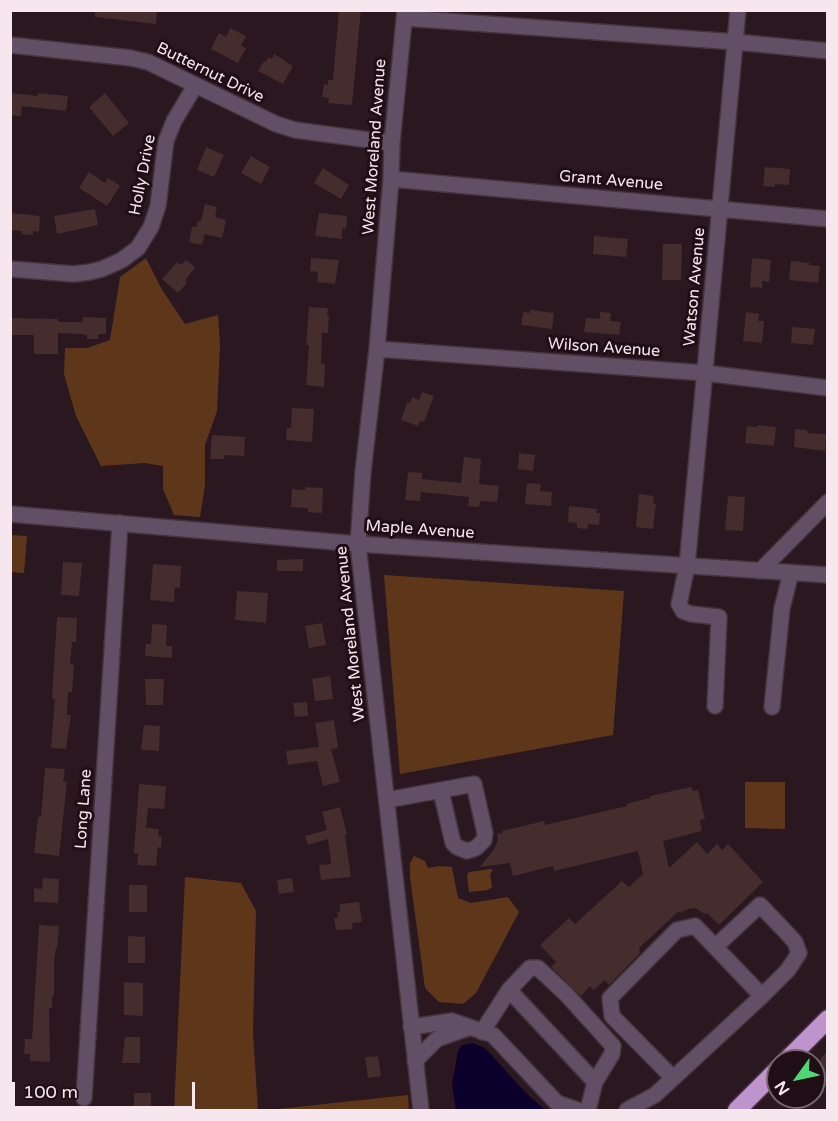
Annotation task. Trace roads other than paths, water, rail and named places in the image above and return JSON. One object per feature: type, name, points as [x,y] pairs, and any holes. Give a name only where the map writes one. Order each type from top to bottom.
[{"type":"highway","points":[[798,1049],[828,1019]]},
{"type":"highway","points":[[737,1110],[766,1081]]},
{"type":"street","name":"Watson Avenue","points":[[715,706],[719,617],[692,614],[683,611],[679,604],[687,566],[738,10]]},
{"type":"street","points":[[404,14],[828,51]]},
{"type":"street","name":"West Moreland Avenue","points":[[404,14],[377,349],[363,472],[358,544],[421,1110]]},
{"type":"street","name":"Butternut Drive","points":[[10,45],[131,58],[148,62],[252,114],[295,130],[392,143]]},
{"type":"street","name":"Holly Drive","points":[[10,269],[74,274],[90,272],[122,260],[138,248],[155,217],[166,141],[174,121],[195,86]]},
{"type":"street","name":"Grant Avenue","points":[[391,179],[828,219]]},
{"type":"street","name":"Wilson Avenue","points":[[377,349],[705,373],[828,388]]},
{"type":"street","points":[[760,571],[826,506]]},
{"type":"street","name":"Maple Avenue","points":[[10,513],[358,544],[828,575]]},
{"type":"street","name":"Long Lane","points":[[84,1098],[120,523]]},
{"type":"street","points":[[772,707],[782,608],[791,573]]},
{"type":"street","points":[[387,800],[474,784],[485,833],[481,845],[466,851],[457,848],[450,839],[441,791]]},
{"type":"street","points":[[627,1110],[655,1095],[762,996],[788,970],[799,953],[795,942],[760,904],[715,946]]},
{"type":"street","points":[[673,1078],[612,1016],[610,998],[677,930],[695,926],[762,996]]},
{"type":"street","points":[[415,1061],[437,1039],[475,1030],[530,968],[538,968],[566,994],[613,1046],[612,1054],[595,1082],[588,1110]]},
{"type":"street","points":[[509,990],[595,1082]]},
{"type":"street","points":[[411,1028],[452,1021],[493,1035],[557,1103],[578,1110]]}]
